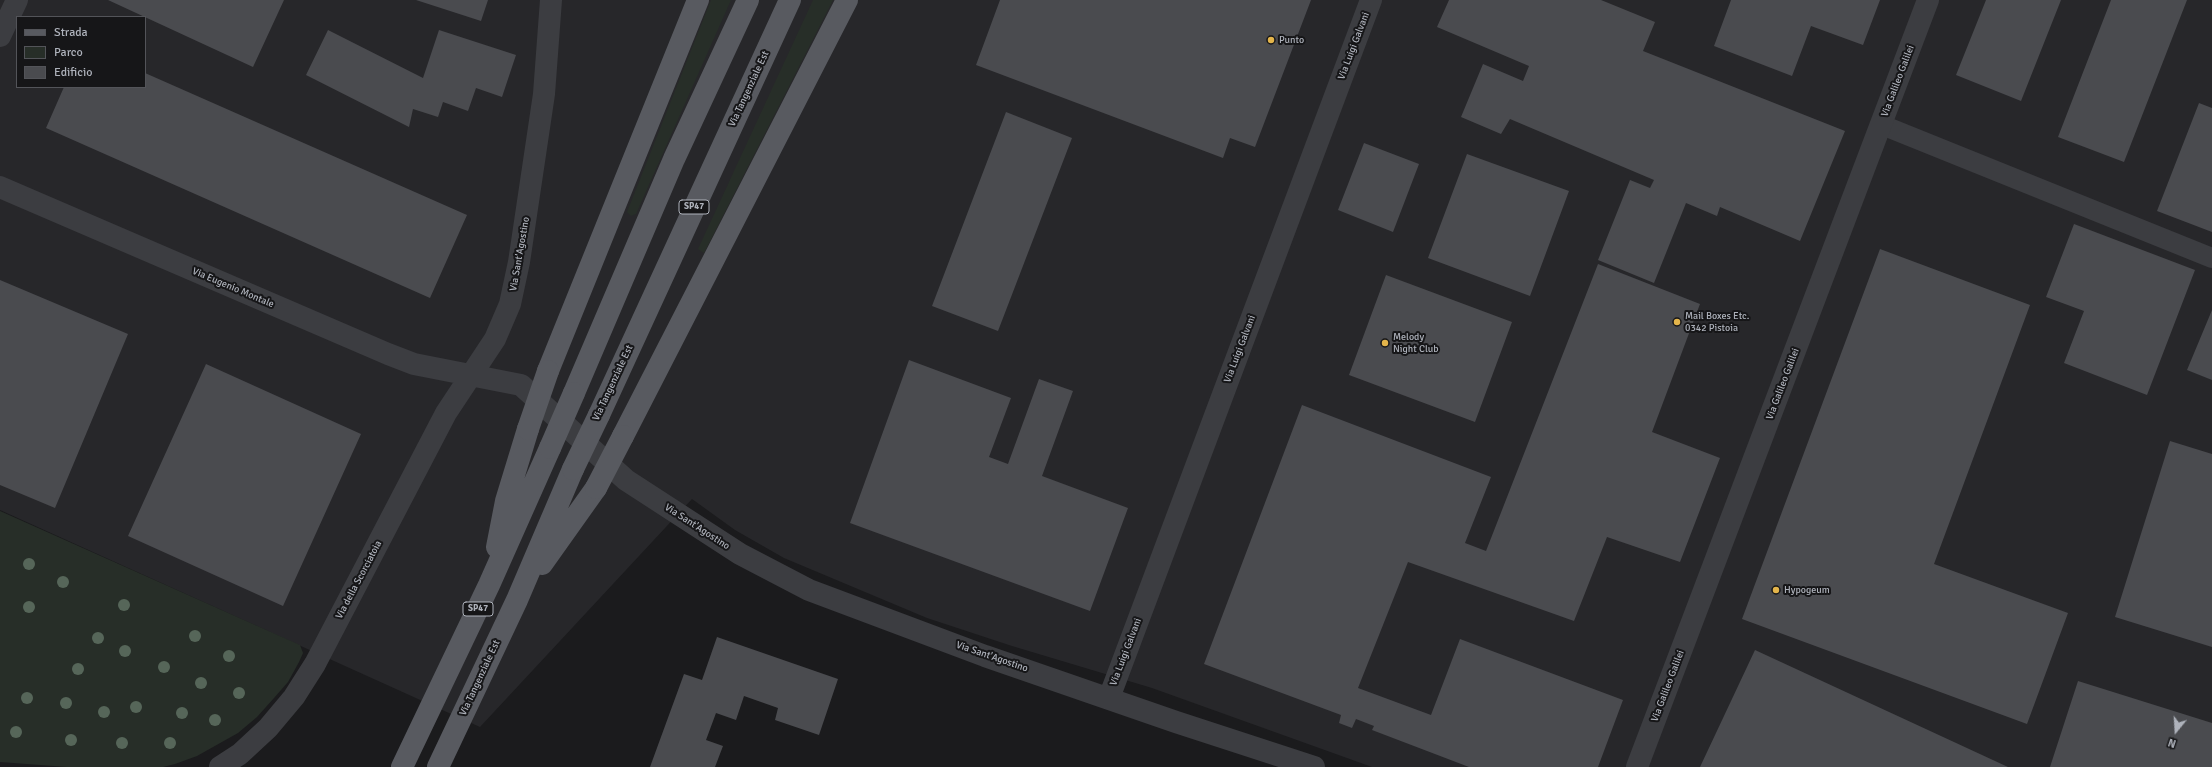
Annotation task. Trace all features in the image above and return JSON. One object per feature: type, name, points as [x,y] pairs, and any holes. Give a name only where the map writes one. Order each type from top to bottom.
[{"type":"main road","points":[[489,585],[506,501],[528,428],[548,371],[698,0]]},
{"type":"main road","name":"SP47","points":[[402,767],[489,585],[574,393],[674,159],[748,0]]},
{"type":"main road","name":"Via Tangenziale Est","points":[[438,767],[517,600],[573,469],[790,0]]},
{"type":"main road","points":[[517,600],[596,488],[847,0]]},
{"type":"street","points":[[0,36],[17,0]]},
{"type":"street","name":"Via Sant'Agostino","points":[[551,0],[544,94],[519,262],[510,304],[495,339],[472,374],[521,385],[626,480],[712,537],[778,575],[838,601],[985,656],[1176,722],[1314,767]]},
{"type":"street","name":"Via Luigi Galvani","points":[[1109,698],[1371,0]]},
{"type":"street","name":"Via Galileo Galilei","points":[[1637,767],[1882,125],[1928,0]]},
{"type":"street","name":"Via Eugenio Montale","points":[[0,187],[388,354],[414,364],[472,374]]},
{"type":"street","name":"Via della Scorciatoia","points":[[220,767],[240,754],[268,728],[294,697],[315,664],[446,413],[472,374]]},
{"type":"lane","points":[[1882,125],[2212,258]]},
{"type":"shaded area","points":[[0,0],[2212,0],[2212,767],[1372,767],[1152,688],[1012,646],[927,618],[784,558],[735,530],[692,499],[480,727],[0,510]]},
{"type":"green space","points":[[711,0],[731,0],[636,214],[631,216],[627,212]]},
{"type":"green space","points":[[813,0],[833,0],[704,253],[698,249]]},
{"type":"green space","points":[[0,511],[300,645],[303,653],[299,662],[288,682],[257,717],[238,733],[197,756],[175,764],[163,767],[67,767],[0,762]]},
{"type":"building","points":[[108,0],[284,0],[253,67],[146,18],[146,16],[143,16]]},
{"type":"building","points":[[416,0],[488,0],[481,21]]},
{"type":"building","points":[[1000,0],[1311,0],[1255,147],[1230,138],[1223,158],[976,65]]},
{"type":"building","points":[[1449,0],[1601,0],[1655,22],[1643,51],[1845,131],[1800,241],[1720,207],[1717,216],[1686,203],[1654,283],[1598,260],[1630,180],[1650,188],[1654,180],[1510,119],[1501,134],[1461,117],[1483,64],[1523,81],[1529,66],[1437,27]]},
{"type":"building","points":[[1731,0],[1880,0],[1863,45],[1811,26],[1792,76],[1714,46]]},
{"type":"building","points":[[1986,0],[2061,0],[2021,101],[1956,75]]},
{"type":"building","points":[[2111,0],[2187,0],[2124,162],[2058,137]]},
{"type":"building","points":[[328,30],[423,78],[439,30],[516,55],[502,97],[476,88],[468,111],[443,102],[438,117],[413,109],[409,127],[306,75]]},
{"type":"building","points":[[146,73],[467,215],[430,298],[46,128],[64,88],[146,88]]},
{"type":"building","points":[[2199,103],[2212,108],[2212,232],[2157,211]]},
{"type":"building","points":[[1006,112],[1072,138],[998,331],[932,306]]},
{"type":"building","points":[[1364,143],[1419,164],[1393,232],[1338,210]]},
{"type":"building","points":[[1467,154],[1569,191],[1530,296],[1428,258]]},
{"type":"building","points":[[2074,224],[2195,270],[2147,395],[2064,363],[2084,311],[2046,297]]},
{"type":"building","points":[[1880,249],[2030,305],[1934,564],[2068,613],[2027,724],[1742,619]]},
{"type":"building","points":[[1598,264],[1700,304],[1652,432],[1720,458],[1680,562],[1607,537],[1574,621],[1408,562],[1358,688],[1431,715],[1460,639],[1623,700],[1598,767],[1469,767],[1372,730],[1374,726],[1356,719],[1352,728],[1339,723],[1341,715],[1204,664],[1302,405],[1491,477],[1465,543],[1486,551]]},
{"type":"building","points":[[1386,275],[1512,322],[1475,422],[1349,375]]},
{"type":"building","points":[[0,280],[128,334],[55,508],[0,485]]},
{"type":"building","points":[[2212,310],[2212,380],[2187,370]]},
{"type":"building","points":[[909,360],[1011,398],[989,457],[1008,464],[1039,379],[1073,391],[1042,476],[1128,508],[1090,611],[850,523]]},
{"type":"building","points":[[206,364],[361,434],[283,606],[128,536]]},
{"type":"building","points":[[2170,441],[2212,454],[2212,647],[2115,617]]},
{"type":"building","points":[[717,637],[838,679],[819,735],[775,720],[778,708],[744,696],[736,720],[716,713],[706,740],[723,746],[715,767],[650,767],[684,674],[702,680]]},
{"type":"building","points":[[1755,650],[2008,767],[1700,767]]},
{"type":"building","points":[[2078,681],[2212,723],[2212,767],[2050,767]]},
{"type":"place","name":"Punto","points":[[1271,40]]},
{"type":"place","name":"Mail Boxes Etc. 0342 Pistoia","points":[[1677,322]]},
{"type":"place","name":"Melody Night Club","points":[[1385,343]]},
{"type":"place","name":"Hypogeum","points":[[1776,590]]}]
